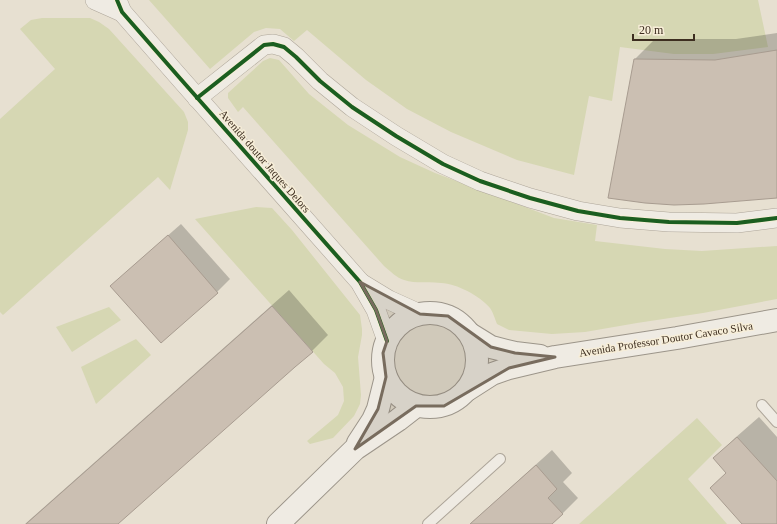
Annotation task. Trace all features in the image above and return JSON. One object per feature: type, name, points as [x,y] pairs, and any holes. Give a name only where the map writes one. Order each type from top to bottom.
[{"type":"main road","points":[[434,313],[448,316],[460,323],[470,334],[476,348],[478,363],[474,376],[467,390],[457,400],[444,406],[430,408],[416,406],[406,402],[391,387],[386,377],[383,365],[383,353],[387,341],[395,329],[406,319],[420,314],[434,313]]},
{"type":"main road","name":"Avenida Professor Doutor Cavaco Silva","points":[[467,390],[492,374],[509,368],[555,357],[777,320]]},
{"type":"main road","name":"Avenida Professor Doutor Cavaco Silva","points":[[470,334],[491,346],[515,353],[555,357]]},
{"type":"main road","points":[[355,449],[378,409],[386,377]]},
{"type":"main road","points":[[278,524],[355,449],[416,406]]},
{"type":"street","points":[[95,0],[120,6]]},
{"type":"street","name":"Avenida doutor Jaques Delors","points":[[120,6],[197,98],[360,282],[376,310],[387,341]]},
{"type":"street","points":[[197,98],[264,45],[273,44],[284,47],[296,56],[320,81],[352,107],[396,136],[443,164],[480,182],[578,211],[620,218],[669,222],[736,223],[777,218]]},
{"type":"street","name":"Avenida doutor Jaques Delors","points":[[360,282],[389,300],[420,314]]},
{"type":"lane","points":[[762,405],[777,422]]},
{"type":"lane","points":[[428,524],[500,460]]},
{"type":"highlighted area","points":[[360,282],[420,314],[448,316],[491,347],[515,353],[555,357],[509,368],[444,406],[416,406],[355,449],[378,409],[386,377],[383,353],[387,341],[376,310]]},
{"type":"green space","points":[[149,0],[758,0],[768,47],[713,54],[674,54],[620,47],[612,101],[589,96],[574,175],[517,160],[451,132],[407,109],[366,80],[307,30],[294,41],[280,29],[266,28],[254,32],[210,69]]},
{"type":"green space","points":[[42,18],[90,18],[109,29],[184,112],[188,122],[188,130],[170,190],[158,177],[3,315],[0,312],[0,119],[55,69],[20,29],[31,20]]},
{"type":"green space","points":[[270,58],[279,60],[309,94],[348,125],[400,157],[435,173],[554,218],[597,225],[595,241],[665,249],[702,251],[777,246],[777,299],[703,313],[585,332],[552,334],[509,330],[497,324],[491,310],[485,303],[461,288],[436,282],[413,282],[401,279],[384,266],[243,107],[238,112],[228,98],[228,93],[263,61]]},
{"type":"green space","points":[[256,207],[272,208],[292,230],[360,315],[362,335],[358,357],[361,395],[360,404],[354,416],[333,438],[310,444],[307,441],[338,415],[344,401],[343,387],[335,373],[324,364],[195,219]]},
{"type":"green space","points":[[109,307],[121,320],[72,352],[56,327]]},
{"type":"green space","points":[[136,339],[151,355],[96,404],[81,367]]},
{"type":"green space","points":[[697,418],[722,445],[688,479],[727,524],[579,524]]},
{"type":"building","points":[[777,50],[777,198],[674,205],[608,198],[634,59],[715,60]]},
{"type":"building","points":[[168,235],[218,293],[161,343],[110,286]]},
{"type":"building","points":[[272,306],[313,352],[118,524],[26,524]]},
{"type":"building","points":[[737,437],[777,481],[777,524],[742,524],[710,488],[726,473],[713,458]]},
{"type":"building","points":[[536,465],[557,489],[548,498],[563,514],[552,524],[470,524]]},
{"type":"cycle path","points":[[117,0],[122,12],[360,282],[376,310],[387,341]]},
{"type":"cycle path","points":[[197,98],[264,45],[273,44],[284,47],[320,81],[352,107],[396,136],[443,164],[480,181],[530,198],[578,211],[620,218],[669,222],[737,223],[777,218]]}]
